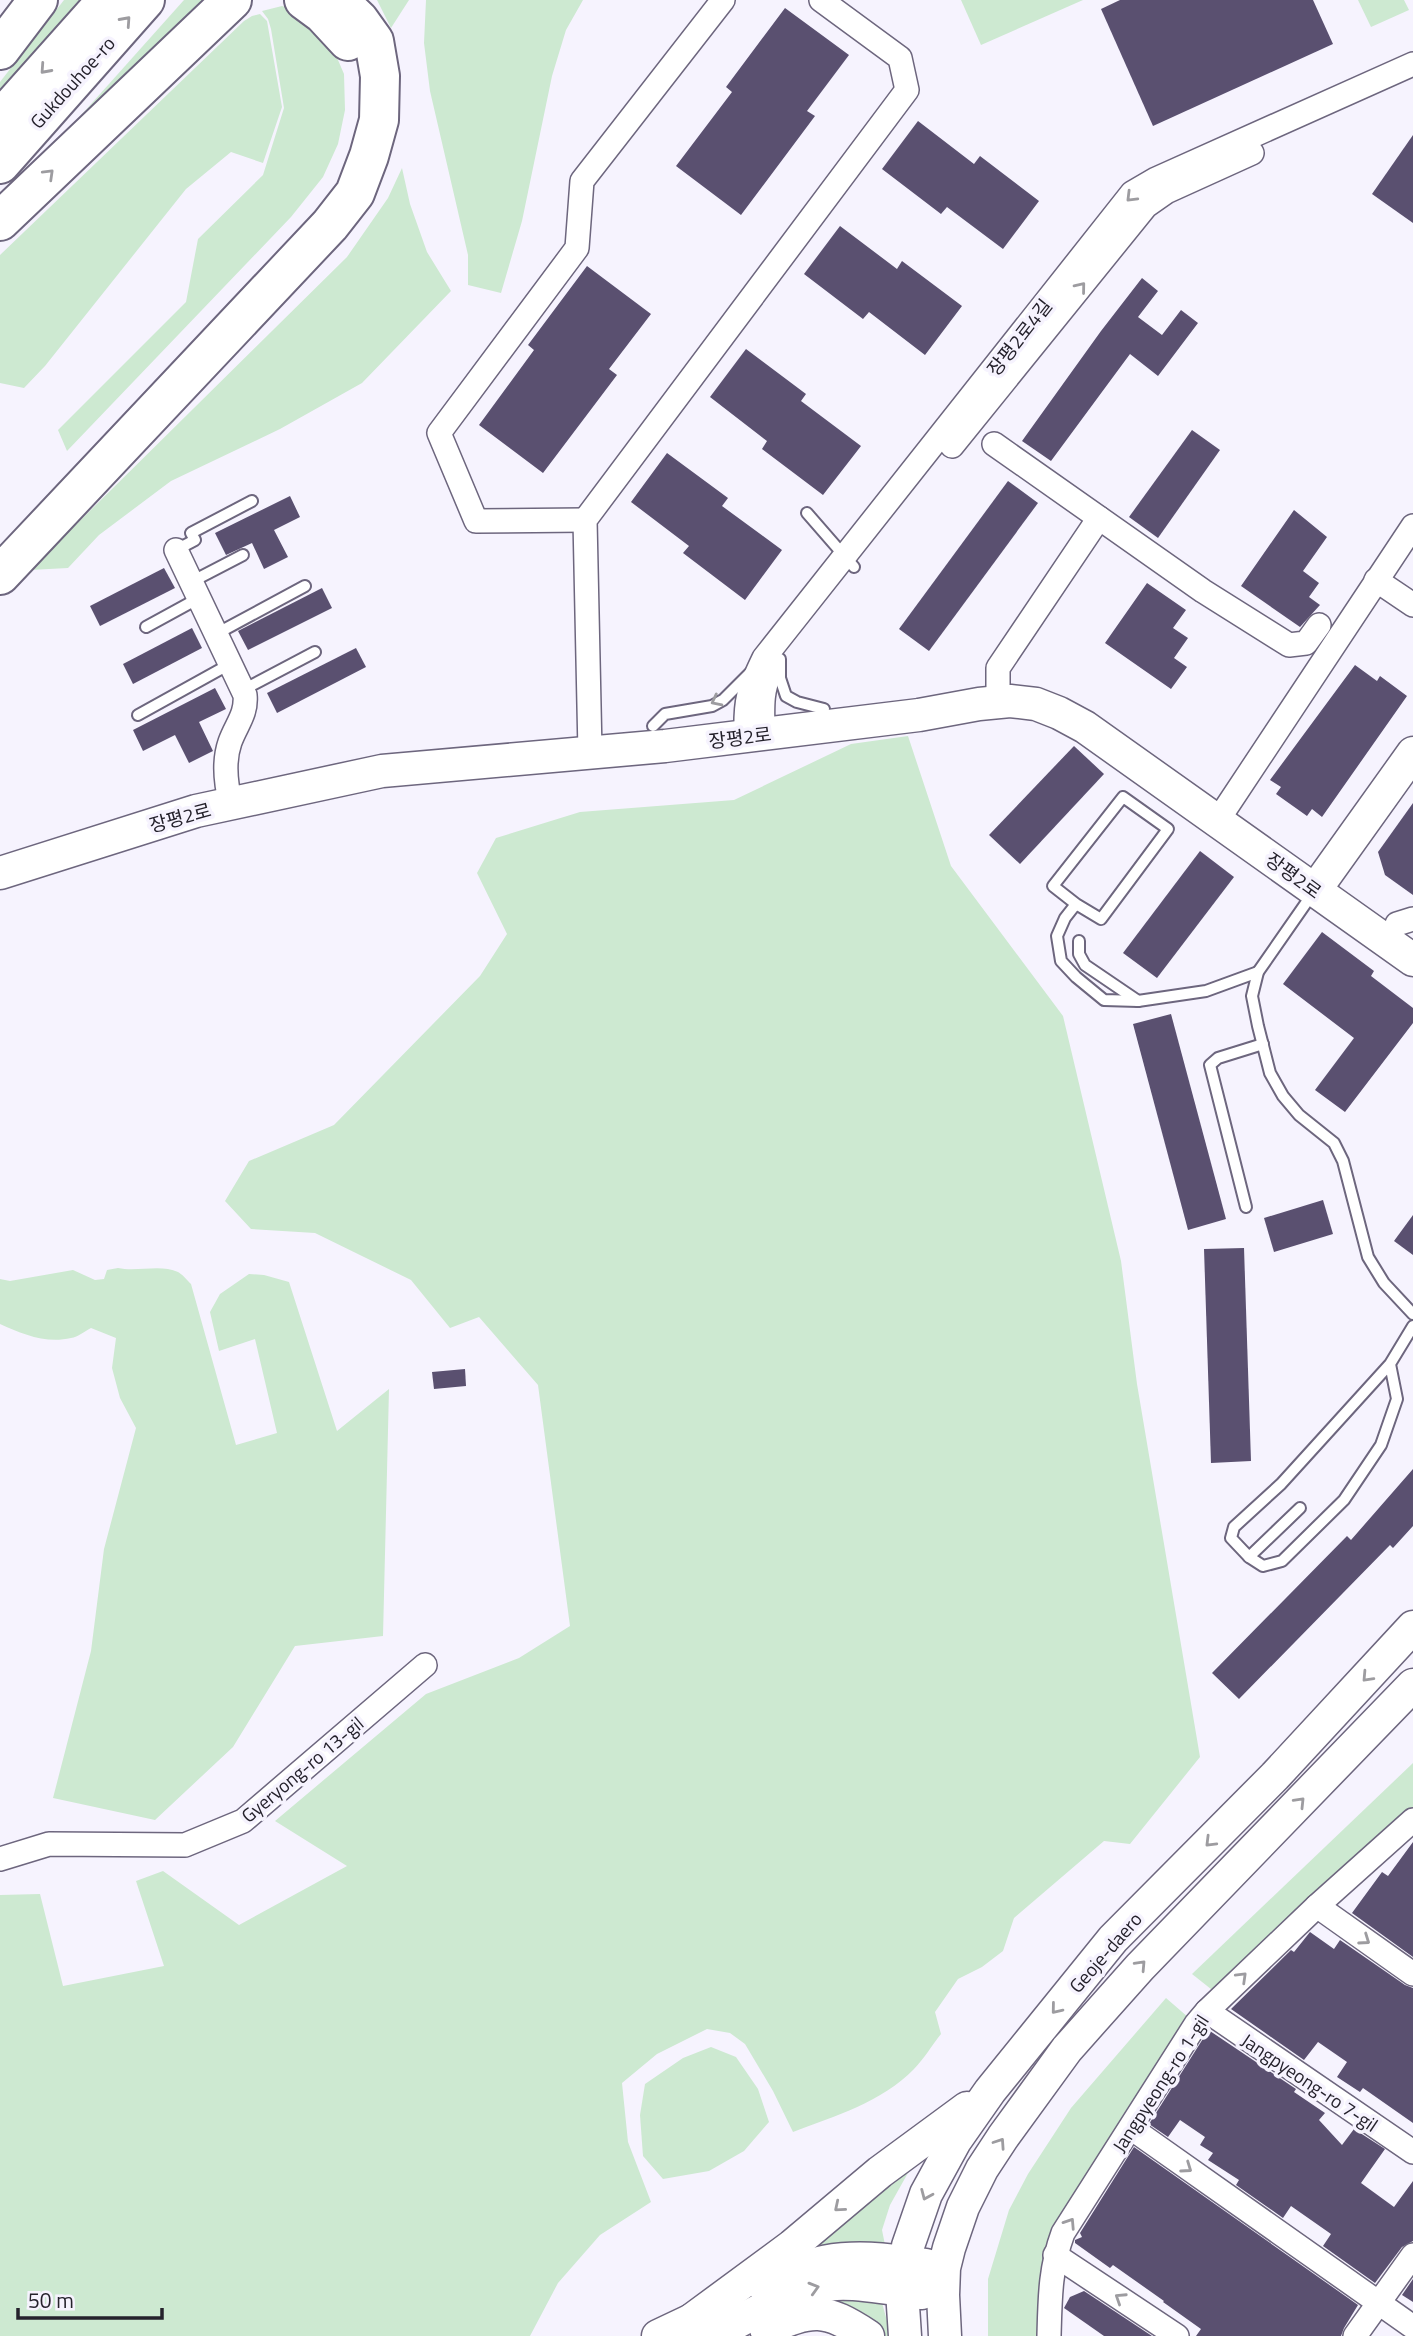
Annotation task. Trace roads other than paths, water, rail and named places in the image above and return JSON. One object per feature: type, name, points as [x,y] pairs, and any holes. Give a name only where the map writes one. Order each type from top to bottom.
[{"type":"highway","points":[[0,50],[38,0]]},
{"type":"highway","name":"Gukdouhoe-ro","points":[[0,120],[107,0]]},
{"type":"highway","name":"Gukdouhoe-ro","points":[[0,164],[145,0]]},
{"type":"highway","points":[[0,221],[221,11],[259,0]]},
{"type":"highway","points":[[0,543],[309,217],[337,184],[350,156],[362,118],[357,54],[323,14],[303,0]]},
{"type":"highway","points":[[0,575],[330,225],[355,193],[379,120],[380,76],[374,41],[359,20],[338,0]]},
{"type":"street","points":[[585,520],[476,521],[439,433],[577,248],[582,181],[723,0]]},
{"type":"street","points":[[589,742],[585,520],[908,90],[900,58],[821,0]]},
{"type":"street","name":"장평2로4길","points":[[755,725],[773,657],[1132,193],[1156,179],[1413,64]]},
{"type":"street","name":"장평2로4길","points":[[849,561],[1146,206],[1166,192],[1413,78]]},
{"type":"street","points":[[994,444],[1203,591],[1289,645],[1306,643],[1319,625]]},
{"type":"street","points":[[998,693],[998,668],[1099,518]]},
{"type":"street","points":[[1224,812],[1413,526]]},
{"type":"street","points":[[176,550],[243,690],[246,705],[226,754],[229,796]]},
{"type":"street","points":[[1376,580],[1413,605]]},
{"type":"street","name":"장평2로","points":[[589,742],[653,726],[755,725],[824,709],[972,686],[998,693],[1010,701],[1036,704],[1068,718],[1224,812],[1320,881],[1413,960]]},
{"type":"street","name":"장평2로","points":[[0,860],[185,798],[229,796],[589,742],[755,725],[919,715],[979,704],[998,693]]},
{"type":"street","points":[[1320,881],[1413,753]]},
{"type":"street","name":"장평2로","points":[[0,873],[196,811],[229,796]]},
{"type":"street","name":"장평2로","points":[[1320,881],[1408,926]]},
{"type":"street","name":"Geoje-daero","points":[[905,2336],[904,2276],[908,2246],[926,2194],[955,2141],[990,2091],[1113,1939],[1275,1776],[1413,1627]]},
{"type":"street","name":"Gyeryong-ro 13-gil","points":[[0,1859],[50,1844],[185,1845],[243,1821],[425,1665]]},
{"type":"street","name":"Geoje-daero","points":[[945,2336],[944,2282],[949,2248],[963,2207],[982,2169],[1067,2049],[1140,1967],[1413,1685]]},
{"type":"street","name":"Jangpyeong-ro 1-gil","points":[[1049,2336],[1051,2283],[1055,2255],[1063,2233],[1207,2011],[1317,1906],[1413,1820]]},
{"type":"street","points":[[1317,1906],[1413,1974]]},
{"type":"street","name":"Jangpyeong-ro 7-gil","points":[[1207,2011],[1413,2152]]},
{"type":"street","points":[[700,2328],[880,2172],[990,2091]]},
{"type":"street","points":[[1131,2128],[1413,2327]]},
{"type":"street","points":[[1055,2255],[1177,2336]]},
{"type":"street","points":[[1355,2336],[1413,2255]]},
{"type":"street","points":[[658,2336],[700,2328],[728,2304],[783,2274],[807,2265],[850,2257],[904,2276],[944,2282]]},
{"type":"street","points":[[750,2336],[800,2315],[811,2314],[837,2318],[868,2336]]},
{"type":"lane","points":[[176,550],[195,540],[191,533],[252,501]]},
{"type":"lane","points":[[807,513],[849,561]]},
{"type":"lane","points":[[146,627],[243,555]]},
{"type":"lane","points":[[216,634],[305,586]]},
{"type":"lane","points":[[243,690],[315,652]]},
{"type":"lane","points":[[653,726],[665,714],[712,706],[723,700],[773,657],[786,696],[797,702],[824,709]]},
{"type":"lane","points":[[138,715],[230,664]]},
{"type":"lane","points":[[1123,797],[1168,829],[1101,919],[1076,904],[1053,886],[1123,797]]},
{"type":"lane","points":[[1320,881],[1258,972],[1252,996],[1270,1073],[1283,1097],[1299,1115],[1334,1143],[1350,1183],[1368,1257],[1384,1283],[1413,1314]]},
{"type":"lane","points":[[1076,904],[1056,936],[1061,961],[1104,1000],[1138,1001],[1206,991],[1258,972]]},
{"type":"lane","points":[[1079,941],[1079,954],[1085,965],[1138,1001]]},
{"type":"lane","points":[[1246,1208],[1210,1065],[1217,1058],[1263,1044]]},
{"type":"lane","points":[[1390,1364],[1397,1399],[1381,1445],[1344,1500],[1282,1561],[1263,1566],[1249,1557],[1231,1538],[1234,1527],[1281,1484],[1390,1364],[1413,1326]]},
{"type":"lane","points":[[1249,1557],[1300,1507]]}]
